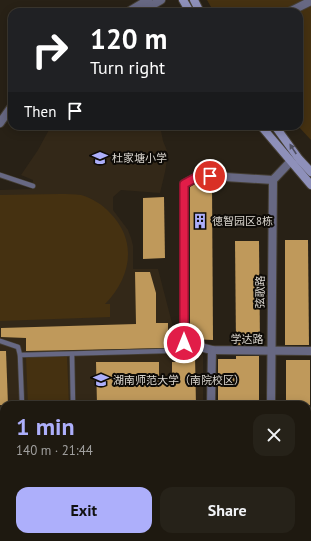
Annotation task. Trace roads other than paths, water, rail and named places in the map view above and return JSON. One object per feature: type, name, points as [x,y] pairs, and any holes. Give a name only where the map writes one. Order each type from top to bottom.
[{"type":"main road","points":[[264,130],[311,185]]},
{"type":"main road","points":[[278,130],[299,159],[311,172]]},
{"type":"street","points":[[135,8],[148,0]]},
{"type":"street","points":[[147,8],[161,0]]},
{"type":"street","points":[[297,8],[311,1]]},
{"type":"street","points":[[0,123],[8,112]]},
{"type":"street","points":[[0,131],[8,120]]},
{"type":"street","points":[[273,180],[290,162]]},
{"type":"street","name":"学达路","points":[[273,180],[210,176],[197,177],[184,184],[184,343],[212,350],[311,351]]},
{"type":"street","name":"弦歌路","points":[[271,401],[270,350],[273,180]]},
{"type":"street","points":[[211,401],[212,350]]},
{"type":"lane","points":[[0,175],[33,186]]},
{"type":"lane","points":[[0,341],[18,347],[20,355],[22,401]]},
{"type":"lane","points":[[20,355],[165,351]]},
{"type":"lane","points":[[72,354],[73,401]]},
{"type":"place","name":"杜家塘小学","points":[[100,158]]},
{"type":"place","name":"徳智园区8栋","points":[[200,221]]},
{"type":"place","name":"湖南师范大学（南院校区）","points":[[101,380]]}]
